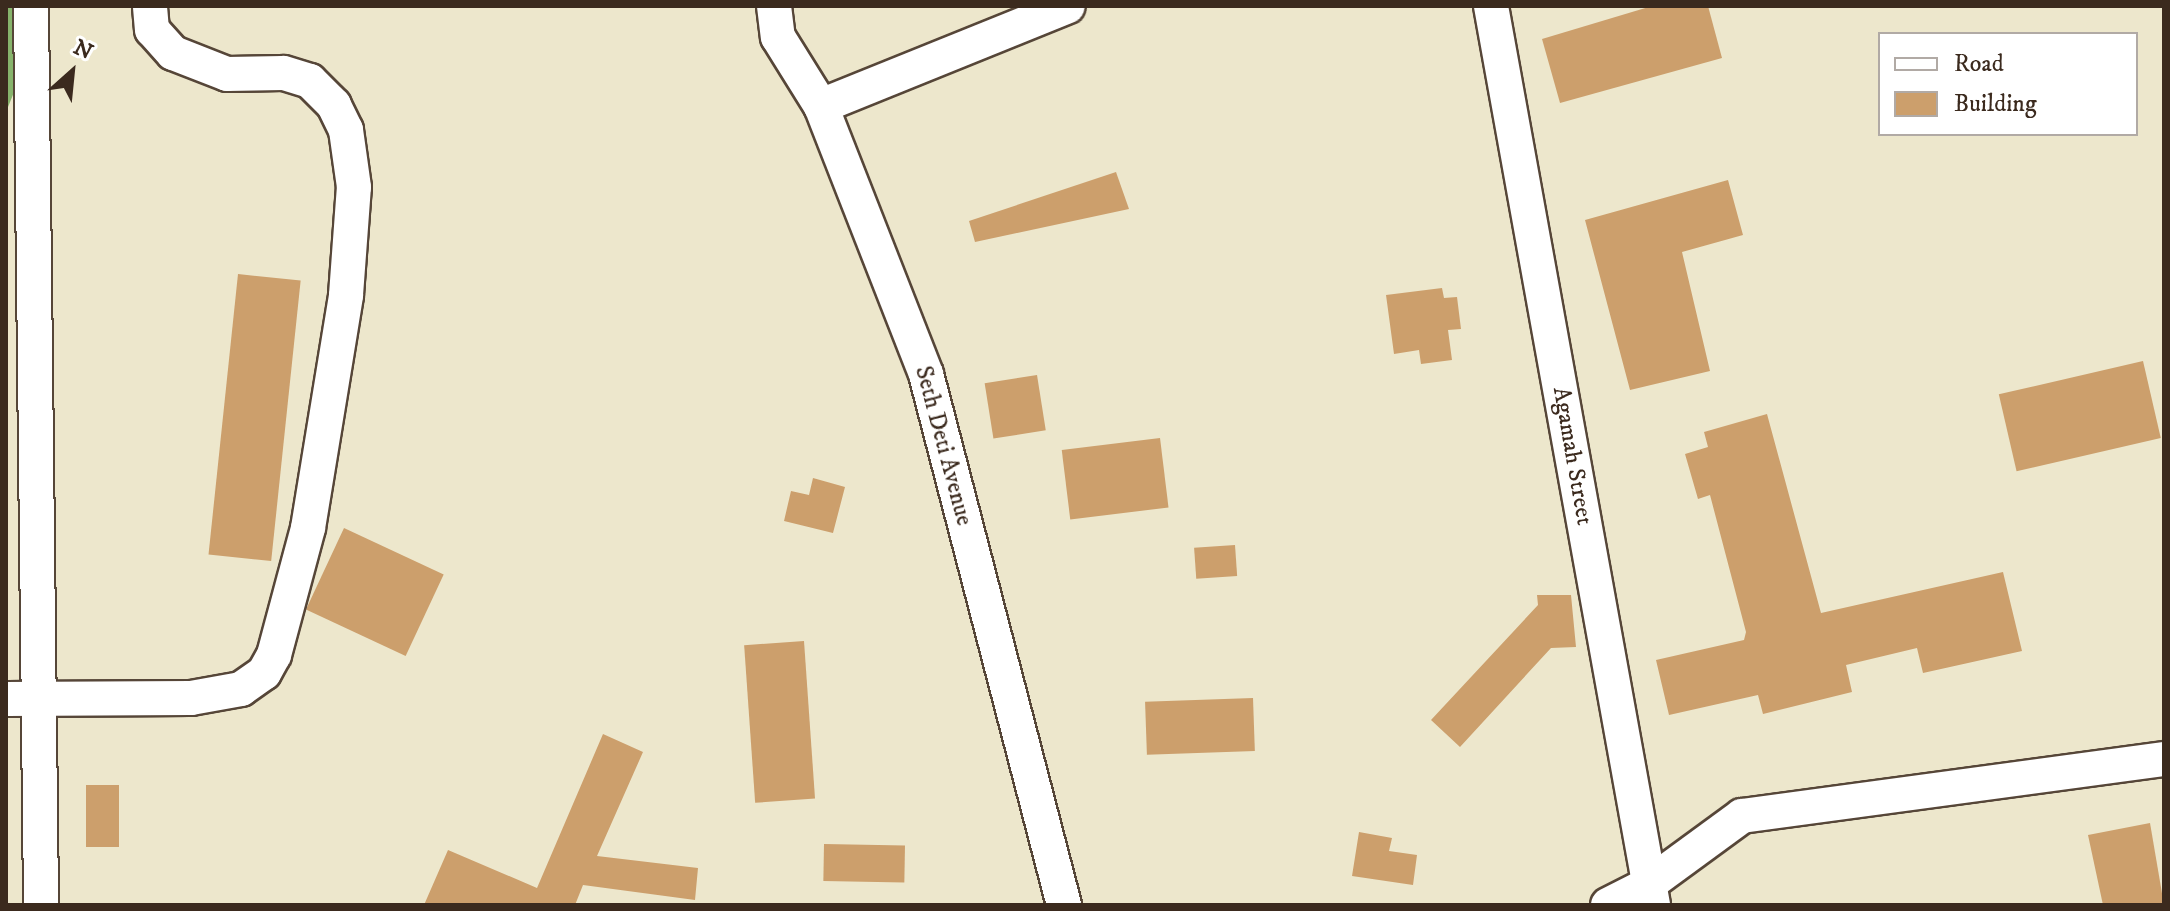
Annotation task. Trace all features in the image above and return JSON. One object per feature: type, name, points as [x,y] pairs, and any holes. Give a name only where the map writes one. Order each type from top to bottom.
[{"type":"street","points":[[31,6],[41,905]]},
{"type":"street","points":[[6,699],[219,695],[241,689],[264,673],[281,636],[305,541],[346,295],[354,187],[346,130],[334,105],[310,81],[299,77],[227,74],[173,53],[152,30],[150,6]]},
{"type":"street","name":"Seth Deti Avenue","points":[[774,6],[778,37],[821,106],[926,374],[1064,905]]},
{"type":"street","points":[[821,106],[1068,6]]},
{"type":"street","name":"Agamah Street","points":[[1491,6],[1651,894]]},
{"type":"street","points":[[1608,905],[1651,894],[1742,816],[2164,759]]},
{"type":"green space","points":[[6,6],[49,6],[6,112]]},
{"type":"building","points":[[1652,6],[1708,6],[1722,58],[1560,103],[1542,39]]},
{"type":"building","points":[[1116,172],[1129,209],[975,242],[969,221]]},
{"type":"building","points":[[1728,180],[1743,235],[1682,252],[1710,371],[1630,390],[1585,220]]},
{"type":"building","points":[[238,274],[301,281],[271,561],[209,554]]},
{"type":"building","points":[[1442,288],[1444,298],[1457,297],[1461,329],[1448,330],[1452,360],[1421,364],[1419,350],[1394,354],[1386,295]]},
{"type":"building","points":[[2143,361],[2161,438],[2017,471],[1999,394]]},
{"type":"building","points":[[1037,375],[1046,430],[993,439],[985,383]]},
{"type":"building","points":[[1767,414],[1821,613],[2003,572],[2022,651],[1923,673],[1917,648],[1846,665],[1852,692],[1763,714],[1758,695],[1669,715],[1656,660],[1744,640],[1746,632],[1710,495],[1698,499],[1685,454],[1708,447],[1704,432]]},
{"type":"building","points":[[1160,438],[1169,507],[1070,520],[1062,450]]},
{"type":"building","points":[[813,478],[845,487],[833,533],[784,521],[791,491],[809,495]]},
{"type":"building","points":[[344,528],[444,574],[406,656],[306,610]]},
{"type":"building","points":[[1235,545],[1237,576],[1196,579],[1194,548]]},
{"type":"building","points":[[1537,595],[1571,595],[1576,647],[1551,648],[1460,747],[1431,720],[1538,605]]},
{"type":"building","points":[[804,641],[815,799],[755,803],[744,645]]},
{"type":"building","points":[[1253,698],[1255,751],[1147,755],[1145,702]]},
{"type":"building","points":[[603,734],[643,752],[597,856],[698,868],[695,900],[583,885],[575,905],[424,905],[448,850],[537,888]]},
{"type":"building","points":[[86,785],[119,785],[119,847],[86,847]]},
{"type":"building","points":[[2150,823],[2164,905],[2103,905],[2088,835]]},
{"type":"building","points":[[1359,832],[1392,838],[1389,851],[1417,855],[1413,885],[1352,876]]},
{"type":"building","points":[[824,844],[905,845],[904,882],[823,881]]}]
